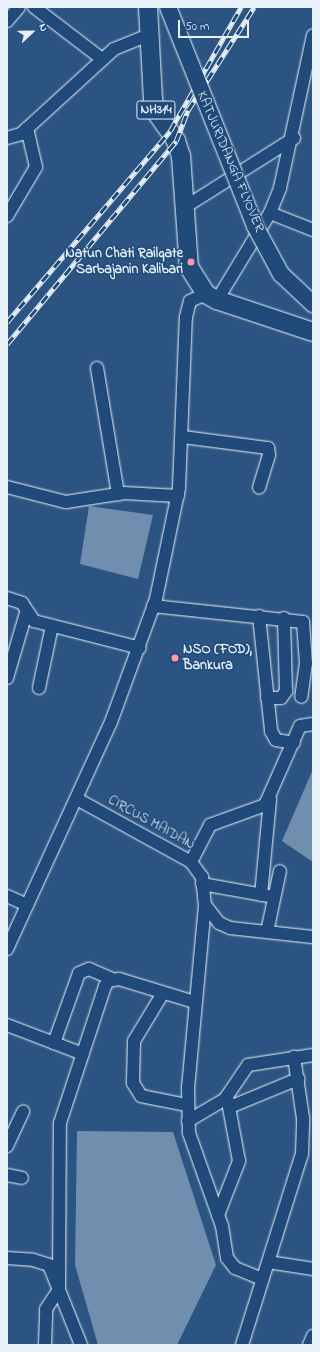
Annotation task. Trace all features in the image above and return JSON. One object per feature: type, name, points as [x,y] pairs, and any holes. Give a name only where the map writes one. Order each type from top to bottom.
[{"type":"highway","name":"NH314","points":[[148,7],[151,34],[153,99],[156,112],[173,136],[181,156],[188,267],[212,297]]},
{"type":"highway","points":[[212,297],[313,332]]},
{"type":"main road","name":"KATJURIDANGA FLYOVER","points":[[168,7],[255,226],[280,274],[313,304]]},
{"type":"street","points":[[7,21],[19,7]]},
{"type":"street","points":[[34,7],[102,59]]},
{"type":"street","points":[[7,138],[18,137],[102,59],[126,42],[151,34]]},
{"type":"street","points":[[7,949],[77,799],[140,648],[154,606],[178,496],[183,437],[186,317],[190,301],[212,297],[270,213],[294,138],[313,36]]},
{"type":"street","points":[[7,216],[36,167],[27,128]]},
{"type":"street","points":[[185,207],[294,138]]},
{"type":"street","points":[[270,213],[313,230]]},
{"type":"street","points":[[96,368],[118,494]]},
{"type":"street","points":[[183,437],[268,448],[269,455],[259,488]]},
{"type":"street","points":[[7,487],[66,502],[118,494],[178,496]]},
{"type":"street","points":[[7,598],[22,603],[26,613],[34,621],[140,648]]},
{"type":"street","points":[[154,606],[299,620],[305,626],[306,663],[300,697]]},
{"type":"street","points":[[7,678],[26,613]]},
{"type":"street","points":[[259,616],[267,698],[273,736],[294,743]]},
{"type":"street","points":[[267,698],[281,698],[286,691],[284,618]]},
{"type":"street","points":[[39,688],[52,626]]},
{"type":"street","points":[[261,894],[270,799],[300,726],[313,724]]},
{"type":"street","name":"CIRCUS MAIDAN","points":[[77,799],[190,862],[202,884],[204,905],[194,1002],[188,1121],[192,1144],[218,1215],[230,1264],[262,1279]]},
{"type":"street","points":[[190,862],[210,825],[260,807],[270,799]]},
{"type":"street","points":[[267,932],[280,871]]},
{"type":"street","points":[[202,884],[274,897]]},
{"type":"street","points":[[7,896],[27,905]]},
{"type":"street","points":[[204,905],[219,923],[267,932],[313,937]]},
{"type":"street","points":[[54,1043],[79,973],[89,969],[113,979],[194,1002]]},
{"type":"street","points":[[45,1345],[46,1310],[59,1290],[58,1139],[82,1054],[105,986],[113,979]]},
{"type":"street","points":[[163,993],[134,1041],[133,1083],[141,1096],[188,1105]]},
{"type":"street","points":[[7,1025],[82,1054]]},
{"type":"street","points":[[218,1215],[239,1162],[228,1101],[248,1065],[313,1055]]},
{"type":"street","points":[[242,1345],[262,1279],[297,1175],[302,1154],[308,1117],[294,1057]]},
{"type":"street","points":[[188,1121],[228,1101],[298,1079]]},
{"type":"street","points":[[7,1146],[22,1111]]},
{"type":"street","points":[[7,1175],[22,1178]]},
{"type":"street","points":[[7,1258],[33,1260],[49,1265],[82,1345]]},
{"type":"street","points":[[268,1262],[313,1270]]},
{"type":"street","points":[[309,1345],[313,1336]]},
{"type":"water","points":[[89,506],[153,515],[138,579],[80,564]]},
{"type":"water","points":[[313,769],[313,862],[282,841]]},
{"type":"water","points":[[77,1131],[173,1132],[216,1265],[177,1345],[98,1345],[75,1265]]},
{"type":"railway","points":[[7,322],[170,131],[241,7]]},
{"type":"railway","points":[[7,344],[176,141],[188,110],[254,7]]},
{"type":"place","name":"Natun Chati Railgate Sarbajanin Kalibari","points":[[191,262]]},
{"type":"place","name":"NSO (FOD), Bankura","points":[[175,658]]}]
